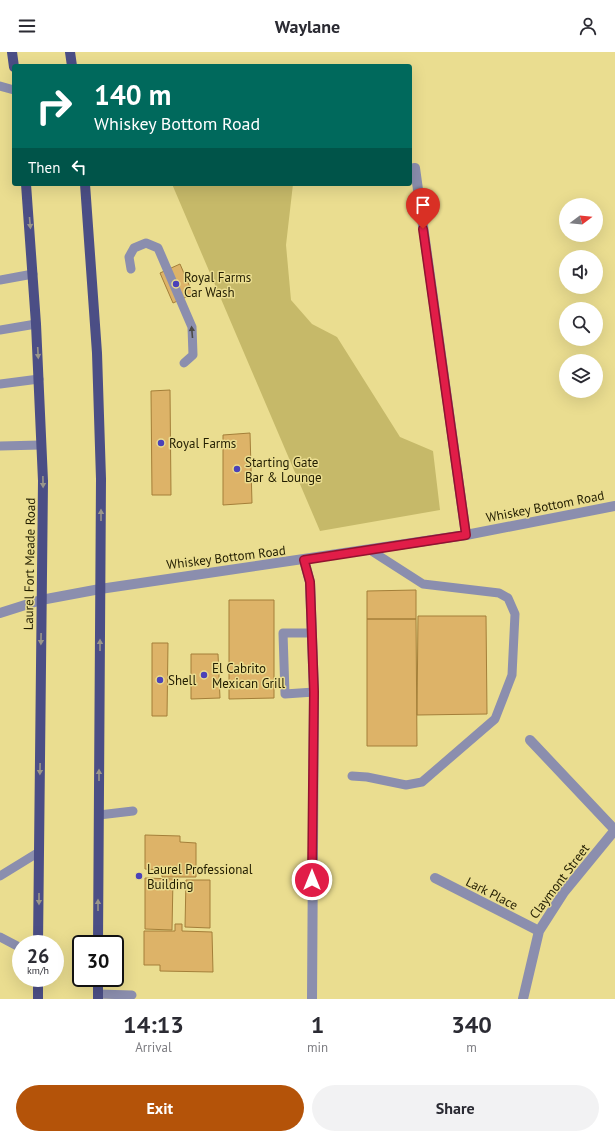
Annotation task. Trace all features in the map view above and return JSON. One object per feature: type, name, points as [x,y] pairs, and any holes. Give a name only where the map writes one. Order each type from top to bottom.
[{"type":"main road","points":[[12,52],[14,64]]},
{"type":"main road","points":[[70,52],[72,64]]},
{"type":"main road","name":"Laurel Fort Meade Road","points":[[26,186],[36,324],[43,481],[38,935]]},
{"type":"main road","points":[[85,186],[97,354],[101,479],[98,935]]},
{"type":"main road","points":[[38,987],[38,999]]},
{"type":"street","points":[[412,169],[415,168],[466,535]]},
{"type":"street","name":"Whiskey Bottom Road","points":[[0,613],[41,600],[100,589],[466,535],[615,506]]},
{"type":"street","points":[[304,560],[310,582],[314,692],[312,999]]},
{"type":"street","points":[[530,740],[615,830]]},
{"type":"street","name":"Claymont Street","points":[[523,999],[539,930],[564,892],[615,830]]},
{"type":"street","name":"Lark Place","points":[[435,878],[539,930]]},
{"type":"lane","points":[[0,86],[12,89]]},
{"type":"lane","points":[[131,269],[129,257],[134,248],[146,243],[158,248],[192,327],[193,355],[184,363]]},
{"type":"lane","points":[[0,280],[33,274]]},
{"type":"lane","points":[[0,330],[36,324]]},
{"type":"lane","points":[[0,384],[39,379]]},
{"type":"lane","points":[[0,446],[41,445]]},
{"type":"lane","points":[[352,776],[367,777],[406,785],[422,782],[496,718],[512,675],[515,614],[508,598],[499,593],[423,584],[370,550]]},
{"type":"lane","points":[[312,634],[283,633],[286,694],[314,692]]},
{"type":"lane","points":[[99,815],[133,812]]},
{"type":"lane","points":[[0,876],[39,852]]},
{"type":"lane","points":[[0,937],[12,943]]},
{"type":"lane","points":[[98,997],[132,995]]},
{"type":"shaded area","points":[[173,186],[293,186],[286,245],[291,300],[312,324],[337,337],[400,437],[433,451],[440,510],[320,531]]},
{"type":"building","name":"Royal Farms Car Wash","points":[[180,264],[193,294],[173,303],[160,273]]},
{"type":"building","name":"Royal Farms","points":[[170,390],[171,495],[152,495],[151,391]]},
{"type":"building","name":"Starting Gate Bar & Lounge","points":[[250,433],[252,503],[223,505],[223,435]]},
{"type":"building","points":[[416,590],[416,619],[367,619],[367,591]]},
{"type":"building","points":[[229,600],[274,600],[274,698],[229,699]]},
{"type":"building","points":[[418,616],[486,616],[487,714],[417,715]]},
{"type":"building","points":[[367,619],[416,619],[417,746],[367,746]]},
{"type":"building","name":"Shell","points":[[152,643],[168,643],[167,716],[152,716]]},
{"type":"building","points":[[191,654],[218,654],[220,698],[191,699]]},
{"type":"building","points":[[145,835],[180,836],[180,842],[196,843],[196,877],[162,877],[162,870],[145,869]]},
{"type":"building","points":[[145,878],[173,879],[172,930],[145,929]]},
{"type":"building","points":[[186,880],[210,880],[210,928],[185,927]]},
{"type":"building","points":[[175,924],[182,924],[182,931],[212,932],[213,972],[160,971],[160,965],[144,965],[144,931],[175,931]]},
{"type":"place","name":"Royal Farms Car Wash","points":[[176,284]]},
{"type":"place","name":"Royal Farms","points":[[161,443]]},
{"type":"place","name":"Starting Gate Bar & Lounge","points":[[237,469]]},
{"type":"place","name":"El Cabrito Mexican Grill","points":[[204,675]]},
{"type":"place","name":"Shell","points":[[160,680]]},
{"type":"place","name":"Laurel Professional Building","points":[[139,876]]},
{"type":"route","points":[[312,880],[314,692],[310,582],[304,560],[466,535],[423,229]]}]
